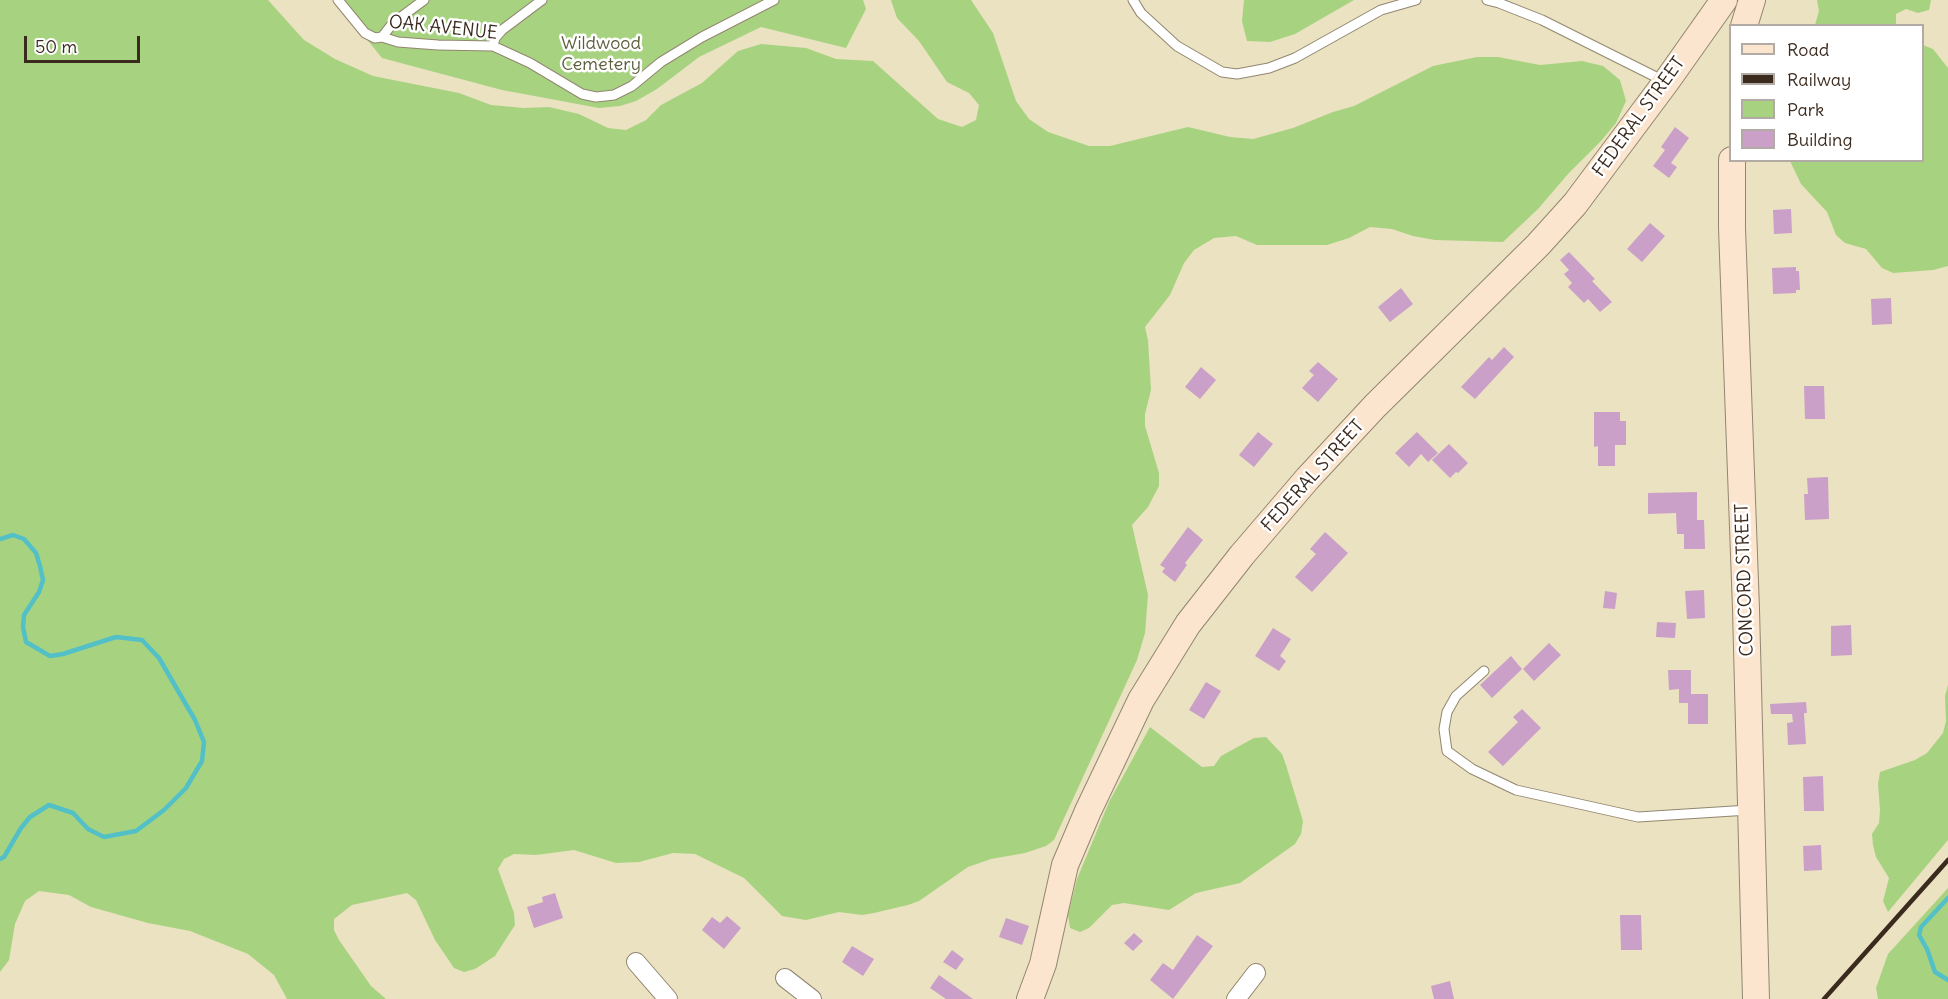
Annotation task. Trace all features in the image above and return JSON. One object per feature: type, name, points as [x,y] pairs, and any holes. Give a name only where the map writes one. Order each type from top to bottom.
[{"type":"street","name":"FEDERAL STREET","points":[[1030,999],[1046,955],[1054,906],[1065,865],[1088,811],[1142,700],[1188,624],[1242,555],[1316,470],[1376,406],[1539,245],[1575,204],[1666,82],[1719,26],[1724,0]]},
{"type":"street","points":[[1745,24],[1752,0]]},
{"type":"street","name":"CONCORD STREET","points":[[1732,162],[1732,228],[1746,609],[1756,999]]},
{"type":"street","points":[[636,962],[668,999]]},
{"type":"street","points":[[1236,999],[1256,973]]},
{"type":"street","points":[[785,978],[812,999]]},
{"type":"lane","name":"OAK AVENUE","points":[[338,0],[365,33],[375,38],[493,46],[530,63],[582,94],[596,98],[614,95],[632,86],[661,62],[702,36],[774,0]]},
{"type":"lane","points":[[382,37],[393,23],[424,0]]},
{"type":"lane","points":[[493,46],[495,38],[502,30],[542,0]]},
{"type":"lane","points":[[1133,0],[1141,13],[1177,46],[1222,72],[1237,74],[1269,68],[1295,58],[1381,10],[1416,0]]},
{"type":"lane","points":[[1487,0],[1542,20],[1666,82]]},
{"type":"lane","points":[[1484,671],[1456,696],[1447,712],[1444,729],[1447,751],[1472,769],[1516,790],[1638,817],[1750,810]]},
{"type":"green space","points":[[0,0],[268,0],[304,40],[335,59],[373,76],[459,93],[491,105],[524,108],[549,107],[579,114],[608,128],[626,130],[646,120],[661,105],[702,83],[738,51],[761,44],[806,48],[836,59],[873,61],[938,119],[962,127],[976,120],[979,105],[969,93],[947,82],[919,41],[897,18],[891,0],[971,0],[993,33],[1016,101],[1029,119],[1048,132],[1089,146],[1110,146],[1188,127],[1230,137],[1253,139],[1293,128],[1354,106],[1433,66],[1477,57],[1498,57],[1540,65],[1582,61],[1603,66],[1620,80],[1626,101],[1616,123],[1601,141],[1538,209],[1503,242],[1435,240],[1392,229],[1370,227],[1349,238],[1327,245],[1257,245],[1236,236],[1214,238],[1194,250],[1184,263],[1170,295],[1145,327],[1151,390],[1145,414],[1145,426],[1159,473],[1159,486],[1148,507],[1132,525],[1148,595],[1145,633],[1137,660],[1054,840],[1046,846],[968,867],[919,901],[908,905],[862,915],[839,912],[806,920],[782,916],[744,878],[695,854],[673,853],[639,862],[616,863],[574,850],[536,855],[514,854],[504,859],[498,869],[514,913],[515,925],[495,956],[475,969],[464,972],[454,968],[435,940],[416,900],[407,893],[352,905],[334,919],[334,930],[339,940],[371,986],[386,999],[287,999],[274,975],[248,954],[190,931],[148,923],[91,907],[69,895],[39,891],[25,901],[15,924],[9,960],[0,972]]},
{"type":"green space","name":"Wildwood Cemetery","points":[[335,0],[863,0],[866,9],[846,48],[761,27],[699,57],[657,89],[636,101],[620,106],[599,108],[502,90],[382,58]]},
{"type":"green space","points":[[1244,0],[1354,0],[1295,34],[1270,42],[1247,41],[1242,21]]},
{"type":"green space","points":[[1817,0],[1931,0],[1929,10],[1918,13],[1906,9],[1896,14],[1896,24],[1815,24],[1819,11]]},
{"type":"green space","points":[[1924,45],[1933,49],[1948,68],[1948,266],[1933,270],[1893,273],[1882,268],[1866,249],[1845,243],[1836,235],[1827,212],[1801,184],[1790,162],[1924,162]]},
{"type":"green space","points":[[1948,685],[1948,840],[1888,912],[1883,901],[1889,878],[1876,857],[1872,834],[1879,823],[1880,772],[1915,760],[1927,753],[1943,733],[1946,721],[1945,696]]},
{"type":"green space","points":[[1150,727],[1202,767],[1214,766],[1221,756],[1254,738],[1266,737],[1282,754],[1286,765],[1303,821],[1301,834],[1295,844],[1240,883],[1196,893],[1169,910],[1124,903],[1112,905],[1089,928],[1080,932],[1070,928],[1068,915],[1077,879],[1109,802]]},
{"type":"green space","points":[[1948,888],[1948,999],[1878,999],[1876,988],[1888,954]]},
{"type":"building","points":[[1675,127],[1689,138],[1671,163],[1677,167],[1669,178],[1653,166],[1665,150],[1661,147]]},
{"type":"building","points":[[1791,209],[1792,233],[1774,234],[1773,210]]},
{"type":"building","points":[[1650,223],[1665,236],[1642,262],[1627,249]]},
{"type":"building","points":[[1569,252],[1595,279],[1592,281],[1612,302],[1600,312],[1588,299],[1584,303],[1568,287],[1572,283],[1564,274],[1569,270],[1560,260]]},
{"type":"building","points":[[1796,267],[1796,271],[1799,271],[1800,290],[1796,290],[1796,293],[1773,294],[1772,268]]},
{"type":"building","points":[[1401,288],[1413,304],[1390,322],[1378,307]]},
{"type":"building","points":[[1891,298],[1892,324],[1872,325],[1871,299]]},
{"type":"building","points":[[1504,347],[1514,357],[1475,399],[1461,387],[1489,357],[1492,360]]},
{"type":"building","points":[[1318,362],[1338,379],[1318,402],[1302,388],[1314,375],[1309,371]]},
{"type":"building","points":[[1201,367],[1216,380],[1200,399],[1185,387]]},
{"type":"building","points":[[1804,386],[1824,386],[1825,419],[1805,419]]},
{"type":"building","points":[[1594,412],[1620,412],[1620,421],[1626,421],[1626,445],[1615,445],[1615,466],[1598,466],[1598,446],[1594,447]]},
{"type":"building","points":[[1258,432],[1273,444],[1254,467],[1239,455]]},
{"type":"building","points":[[1417,432],[1438,453],[1428,462],[1421,454],[1409,467],[1395,453]]},
{"type":"building","points":[[1449,444],[1468,463],[1450,478],[1432,460]]},
{"type":"building","points":[[1828,477],[1829,519],[1805,520],[1804,494],[1808,494],[1807,478]]},
{"type":"building","points":[[1697,492],[1697,520],[1704,520],[1705,549],[1684,549],[1684,534],[1677,534],[1676,513],[1648,514],[1648,493]]},
{"type":"building","points":[[1188,527],[1203,540],[1185,563],[1187,565],[1175,582],[1162,572],[1165,568],[1160,565]]},
{"type":"building","points":[[1325,532],[1348,553],[1312,592],[1295,577],[1316,554],[1310,549]]},
{"type":"building","points":[[1704,590],[1705,618],[1687,619],[1685,591]]},
{"type":"building","points":[[1605,591],[1617,593],[1615,609],[1603,608]]},
{"type":"building","points":[[1657,622],[1676,623],[1675,638],[1656,637]]},
{"type":"building","points":[[1851,625],[1852,655],[1831,656],[1831,626]]},
{"type":"building","points":[[1273,628],[1291,639],[1280,656],[1286,661],[1279,671],[1255,656]]},
{"type":"building","points":[[1549,643],[1561,655],[1534,681],[1523,669]]},
{"type":"building","points":[[1511,656],[1522,669],[1492,698],[1480,685]]},
{"type":"building","points":[[1668,670],[1691,670],[1691,694],[1708,694],[1708,724],[1688,724],[1688,703],[1679,703],[1679,689],[1669,690]]},
{"type":"building","points":[[1206,682],[1221,691],[1204,719],[1189,710]]},
{"type":"building","points":[[1806,702],[1807,713],[1804,713],[1806,744],[1788,745],[1787,723],[1793,722],[1792,714],[1771,714],[1770,704]]},
{"type":"building","points":[[1522,709],[1541,728],[1503,766],[1488,752],[1518,722],[1513,717]]},
{"type":"building","points":[[1823,776],[1824,811],[1804,811],[1803,777]]},
{"type":"building","points":[[1821,845],[1822,870],[1804,871],[1803,846]]},
{"type":"building","points":[[555,893],[563,918],[534,928],[527,907],[543,902],[542,897]]},
{"type":"building","points":[[1620,915],[1641,915],[1642,950],[1621,950]]},
{"type":"building","points":[[727,916],[741,928],[724,949],[702,930],[712,917],[720,923]]},
{"type":"building","points":[[1006,918],[1029,926],[1022,945],[999,937]]},
{"type":"building","points":[[1134,933],[1143,941],[1133,951],[1124,943]]},
{"type":"building","points":[[1197,935],[1213,946],[1173,999],[1150,980],[1163,963],[1173,970]]},
{"type":"building","points":[[852,946],[874,959],[863,976],[842,962]]},
{"type":"building","points":[[952,950],[964,959],[956,970],[943,962]]},
{"type":"building","points":[[939,975],[973,999],[946,999],[930,988]]},
{"type":"building","points":[[1450,981],[1454,999],[1434,999],[1431,986]]},
{"type":"waterway","points":[[0,539],[13,535],[24,539],[36,553],[40,566],[43,580],[39,592],[24,615],[23,627],[26,642],[50,656],[116,637],[142,640],[159,658],[195,720],[204,742],[202,761],[186,788],[164,810],[136,831],[104,837],[88,829],[73,813],[49,805],[30,817],[4,857],[0,859]]},
{"type":"waterway","points":[[1948,898],[1921,927],[1919,935],[1935,972],[1948,980]]},
{"type":"railway","points":[[1824,999],[1948,860]]}]
